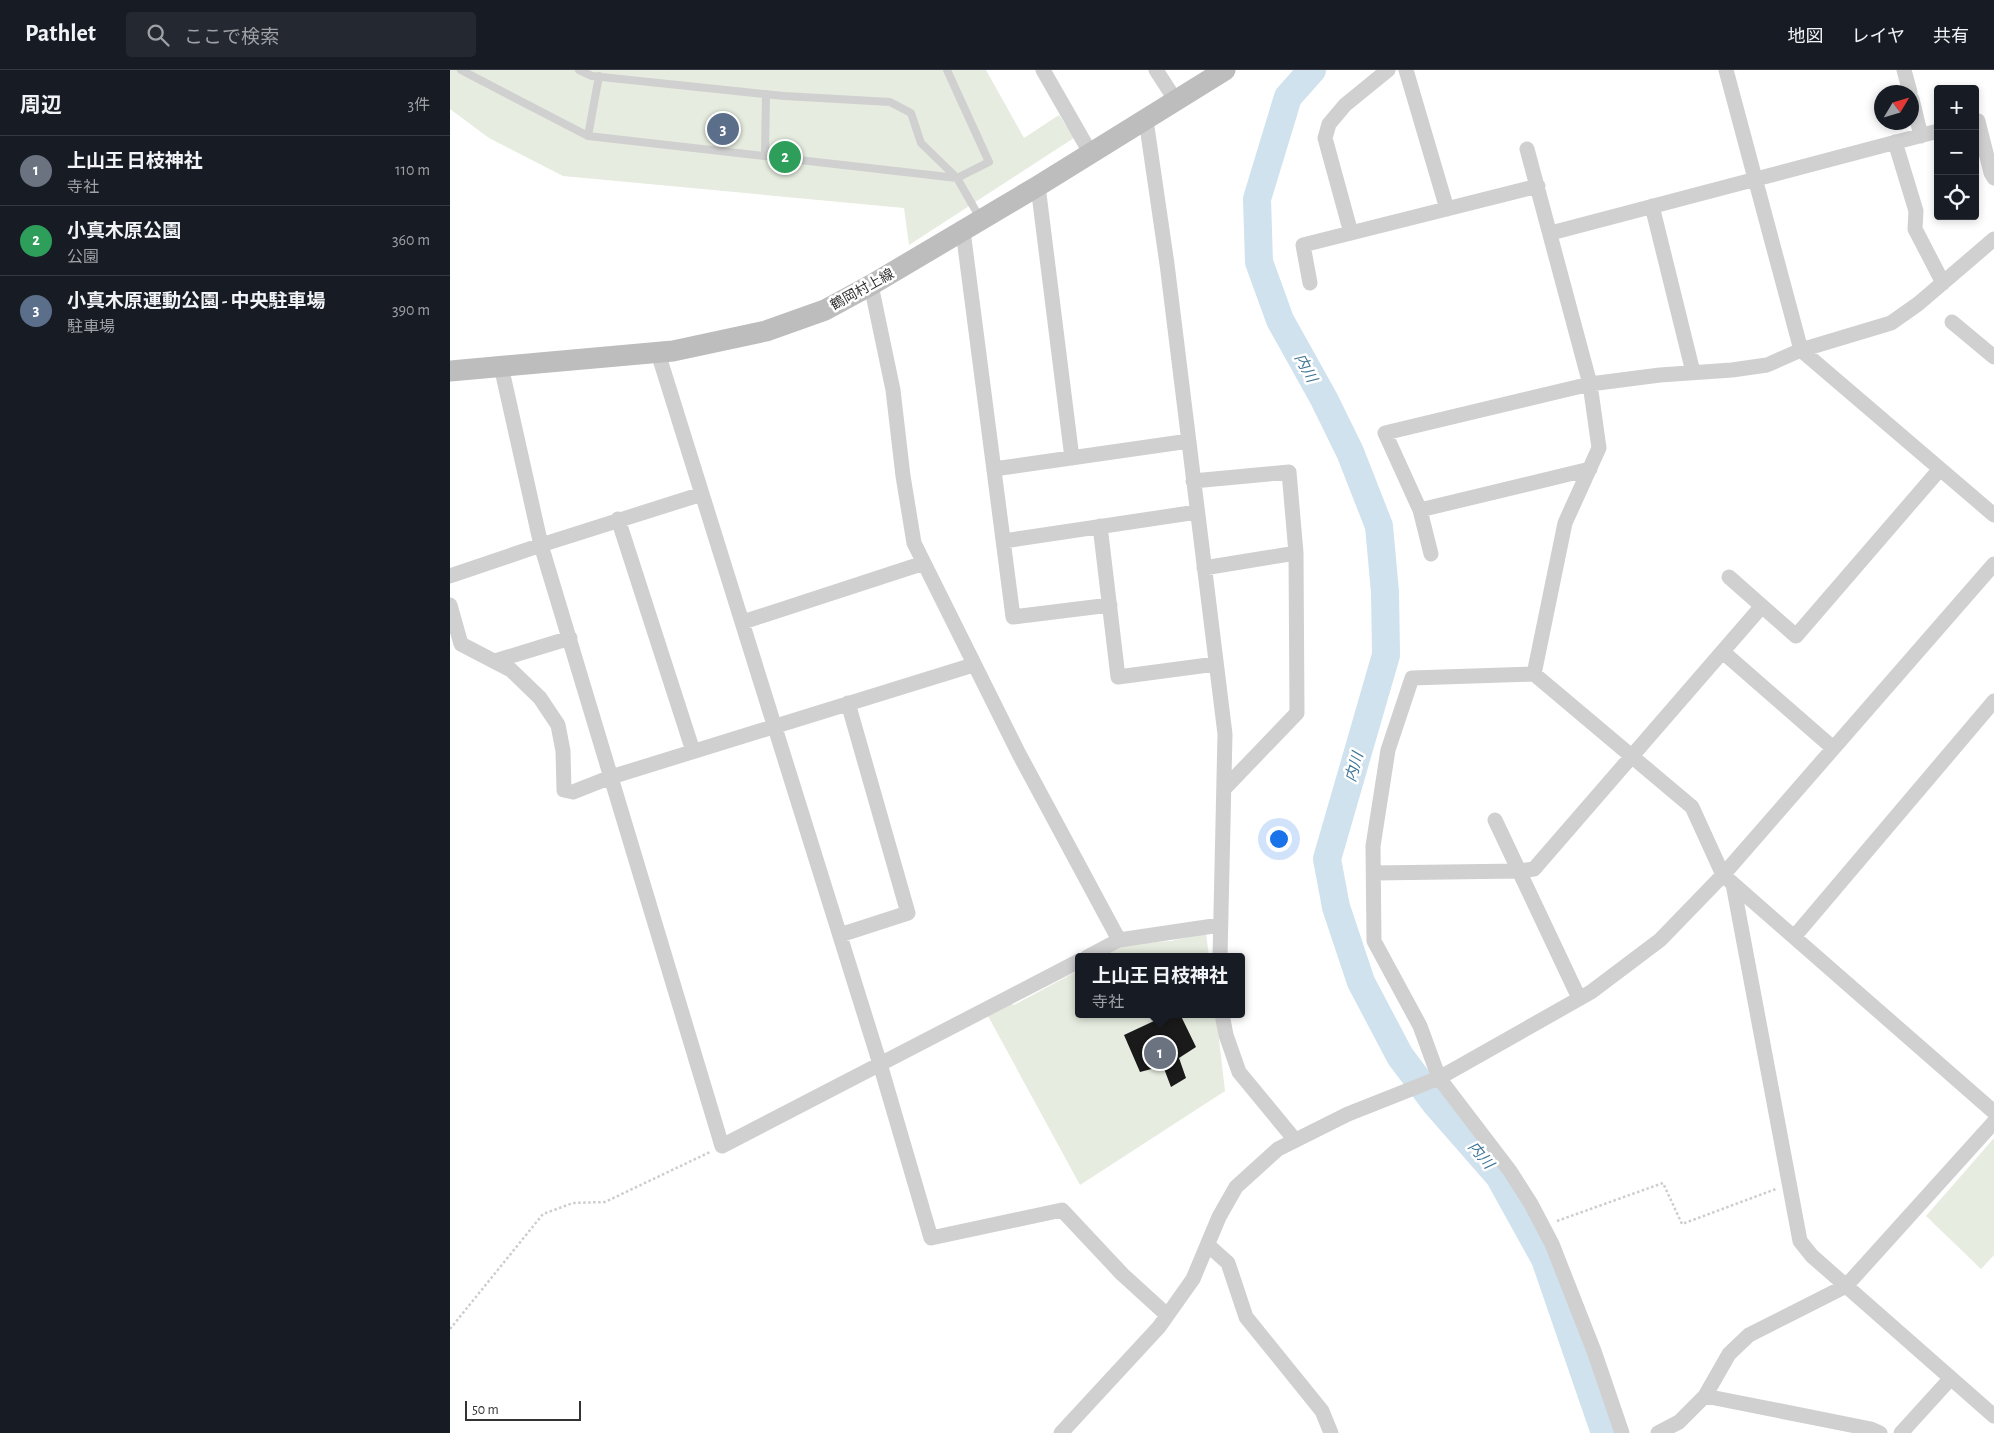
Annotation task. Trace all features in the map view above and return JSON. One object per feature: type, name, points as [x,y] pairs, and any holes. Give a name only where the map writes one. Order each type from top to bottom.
[{"type":"main road","name":"鶴岡村上線","points":[[450,371],[673,352],[766,332],[825,310],[871,285],[1038,186],[1225,70]]},
{"type":"street","points":[[1043,70],[1091,154]]},
{"type":"street","points":[[1156,70],[1176,102]]},
{"type":"street","points":[[1351,233],[1325,138],[1329,124],[1345,105],[1388,70]]},
{"type":"street","points":[[1406,70],[1446,209]]},
{"type":"street","points":[[1726,70],[1801,350],[1994,515]]},
{"type":"street","points":[[1904,70],[1908,85]]},
{"type":"street","points":[[1146,120],[1167,264],[1225,734],[1220,953]]},
{"type":"street","points":[[1979,125],[1991,173],[1994,178]]},
{"type":"street","points":[[1919,128],[1921,136]]},
{"type":"street","points":[[1551,233],[1934,132]]},
{"type":"street","points":[[1895,142],[1916,211],[1915,229],[1943,282]]},
{"type":"street","points":[[1528,149],[1590,384],[1599,448],[1565,524],[1534,674]]},
{"type":"street","points":[[1038,186],[1072,458]]},
{"type":"street","points":[[1310,283],[1303,245],[1538,186]]},
{"type":"street","points":[[1652,206],[1693,372]]},
{"type":"street","points":[[963,231],[1014,618],[1110,605]]},
{"type":"street","points":[[1431,554],[1420,510],[1385,433],[1590,384],[1660,374],[1767,365],[1801,350],[1891,323],[1994,239]]},
{"type":"street","points":[[871,285],[893,390],[903,476],[914,543],[973,665],[1119,940]]},
{"type":"street","points":[[1952,322],[1994,357]]},
{"type":"street","points":[[658,352],[880,1064],[931,1238],[1062,1210],[1122,1274],[1167,1315]]},
{"type":"street","points":[[501,366],[542,545],[722,1146],[1075,963]]},
{"type":"street","points":[[994,469],[1188,441]]},
{"type":"street","points":[[1420,510],[1590,469]]},
{"type":"street","points":[[1729,577],[1796,636],[1940,469]]},
{"type":"street","points":[[1193,480],[1289,472],[1296,553],[1297,713],[1224,789]]},
{"type":"street","points":[[450,576],[702,494]]},
{"type":"street","points":[[1004,541],[1197,512]]},
{"type":"street","points":[[618,520],[693,751]]},
{"type":"street","points":[[1100,526],[1118,677],[1216,664]]},
{"type":"street","points":[[1204,568],[1296,553]]},
{"type":"street","points":[[743,622],[924,563]]},
{"type":"street","points":[[1061,1433],[1159,1327],[1193,1279],[1219,1217],[1236,1187],[1278,1149],[1348,1114],[1439,1078],[1591,992],[1660,940],[1728,880],[1833,748],[1994,564]]},
{"type":"street","points":[[450,605],[461,644],[511,670],[540,698],[558,725],[563,751],[564,790],[573,792],[611,777],[973,665]]},
{"type":"street","points":[[1374,873],[1519,871],[1534,869],[1762,606]]},
{"type":"street","points":[[495,660],[570,638]]},
{"type":"street","points":[[1723,652],[1833,748]]},
{"type":"street","points":[[1622,1433],[1594,1351],[1552,1244],[1510,1171],[1439,1078],[1420,1026],[1374,941],[1374,846],[1388,750],[1412,678],[1534,674],[1692,807],[1728,880],[1800,1241],[1812,1256],[1994,1416]]},
{"type":"street","points":[[1794,937],[1994,701]]},
{"type":"street","points":[[840,935],[908,914],[848,704]]},
{"type":"street","points":[[1495,820],[1579,998]]},
{"type":"street","points":[[1728,880],[1994,1112]]},
{"type":"street","points":[[1095,953],[1119,940],[1220,925]]},
{"type":"street","points":[[1223,1018],[1226,1035],[1238,1072],[1295,1140]]},
{"type":"street","points":[[1658,1433],[1683,1428],[1706,1396],[1729,1354],[1748,1335],[1846,1286],[1994,1122]]},
{"type":"street","points":[[1208,1245],[1228,1263],[1246,1317],[1322,1411],[1331,1433]]},
{"type":"street","points":[[1902,1433],[1952,1378]]},
{"type":"street","points":[[1706,1396],[1871,1429],[1880,1433]]},
{"type":"lane","points":[[460,70],[588,136],[957,178],[989,162],[947,70]]},
{"type":"lane","points":[[579,70],[592,76],[766,94],[890,102],[911,113],[920,143],[957,178],[981,219]]},
{"type":"lane","points":[[588,136],[599,76]]},
{"type":"lane","points":[[765,156],[766,94]]},
{"type":"path","points":[[1152,1018],[1153,1022]]},
{"type":"path","points":[[450,1329],[543,1214],[574,1203],[604,1202],[722,1146]]},
{"type":"path","points":[[1542,1226],[1663,1183],[1682,1224],[1789,1184]]},
{"type":"shaded area","points":[[450,70],[986,70],[1024,138],[1059,115],[1074,138],[909,245],[904,208],[563,176],[489,138],[450,109]]},
{"type":"shaded area","points":[[1206,933],[1208,953],[1110,953],[1127,944],[1171,941]]},
{"type":"shaded area","points":[[1075,972],[1075,1018],[1216,1018],[1225,1091],[1080,1185],[988,1016],[1010,1003],[1014,1005]]},
{"type":"shaded area","points":[[1994,1138],[1994,1255],[1981,1269],[1926,1216]]},
{"type":"building","points":[[1160,1018],[1182,1018],[1196,1047],[1179,1058],[1186,1078],[1171,1087],[1163,1066],[1140,1072],[1124,1035]]},
{"type":"waterway","name":"内川","points":[[1312,70],[1288,97],[1257,199],[1259,262],[1280,320],[1324,399],[1350,452],[1379,526],[1385,592],[1386,655],[1327,859],[1336,907],[1361,982],[1400,1056],[1436,1104],[1499,1176],[1545,1259],[1605,1433]]},
{"type":"place","name":"小真木原運動公園 - 中央駐車場","points":[[723,129]]},
{"type":"place","name":"小真木原公園","points":[[785,157]]},
{"type":"place","name":"上山王 日枝神社","points":[[1160,1053]]}]
